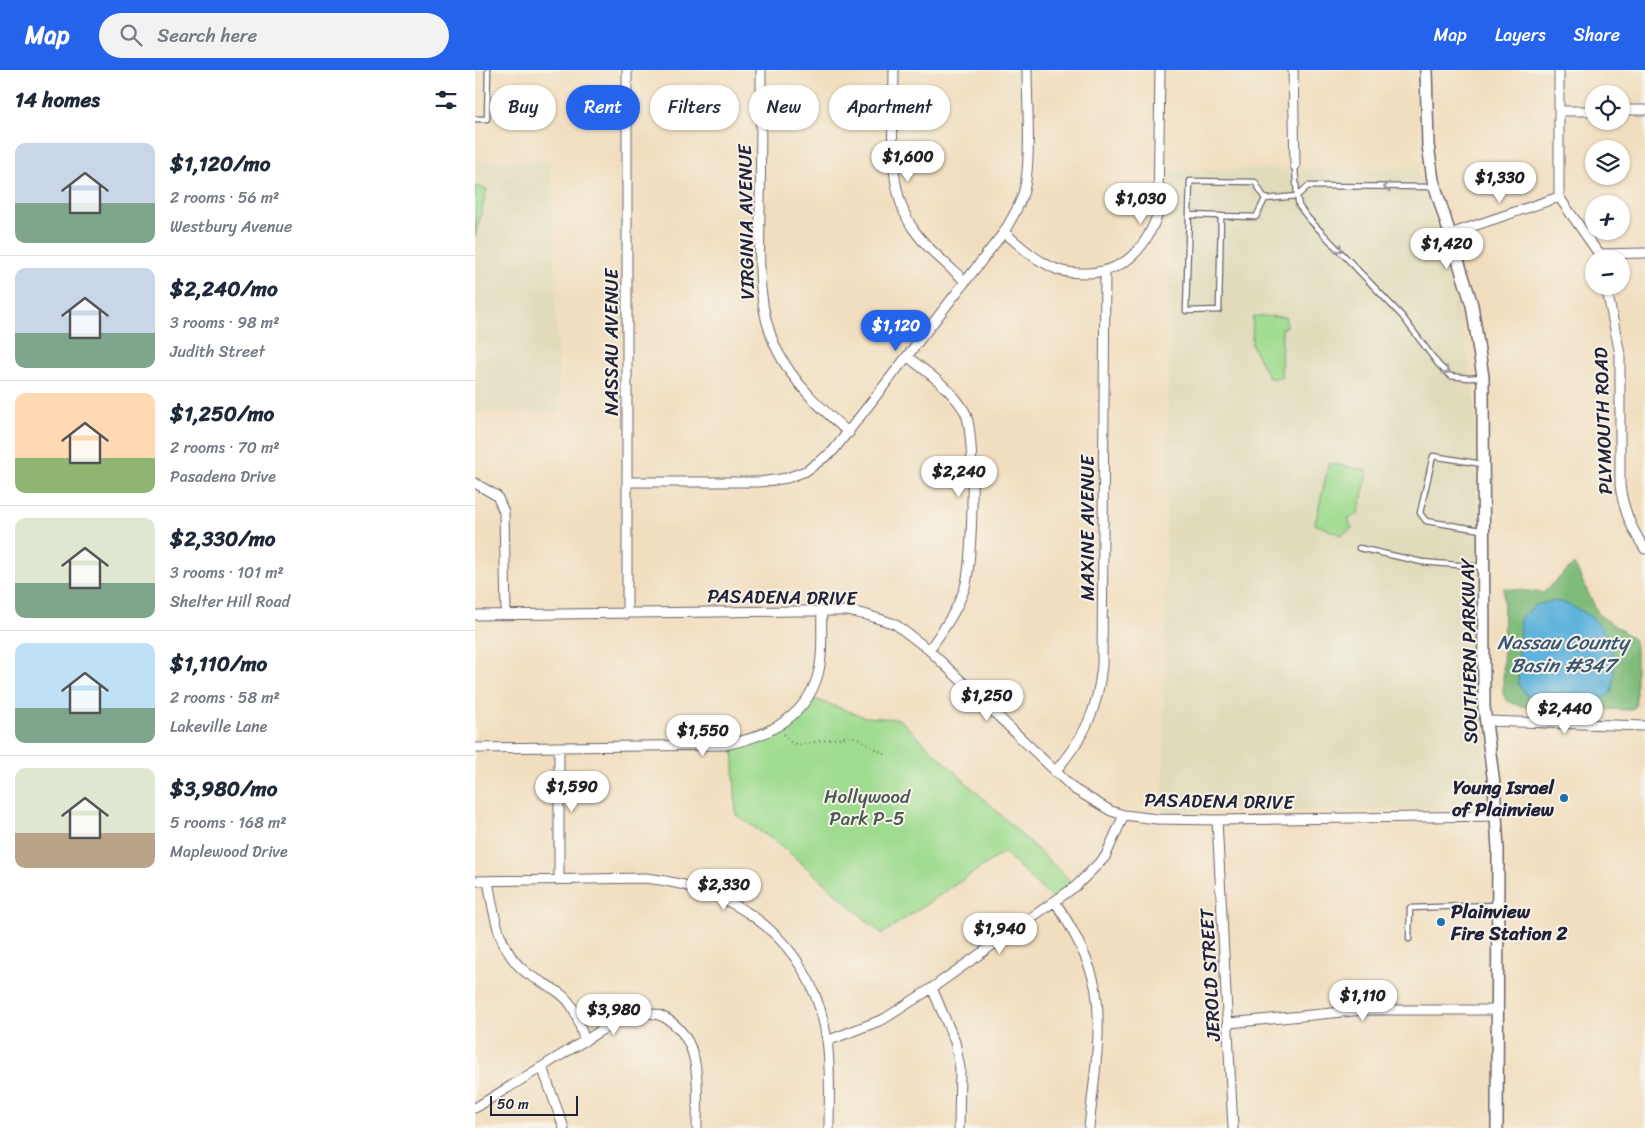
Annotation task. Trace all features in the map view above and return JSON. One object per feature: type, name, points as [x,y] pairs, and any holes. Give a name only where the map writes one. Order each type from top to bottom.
[{"type":"street","name":"NASSAU AVENUE","points":[[627,70],[627,614]]},
{"type":"street","name":"VIRGINIA AVENUE","points":[[761,70],[760,280],[765,315],[777,349],[792,375],[809,396],[849,433]]},
{"type":"street","points":[[894,70],[894,161],[896,190],[907,218],[926,246],[965,281]]},
{"type":"street","points":[[627,482],[761,482],[787,478],[823,460],[849,433],[1004,232],[1024,192],[1027,163],[1027,70]]},
{"type":"street","points":[[1004,232],[1054,269],[1071,273],[1105,272],[1125,262],[1140,250],[1152,232],[1158,213],[1160,70]]},
{"type":"street","points":[[1293,70],[1295,166]]},
{"type":"street","name":"SOUTHERN PARKWAY","points":[[1426,70],[1428,145],[1436,187],[1472,305],[1483,377],[1484,688],[1496,816],[1498,905],[1497,1128]]},
{"type":"street","points":[[1559,70],[1559,197],[1596,250]]},
{"type":"street","points":[[1630,110],[1645,110]]},
{"type":"street","points":[[1559,111],[1585,111]]},
{"type":"street","points":[[1450,234],[1559,197]]},
{"type":"street","points":[[1630,254],[1645,253]]},
{"type":"street","name":"MAXINE AVENUE","points":[[1055,772],[1075,747],[1089,723],[1099,694],[1102,666],[1105,272]]},
{"type":"street","name":"PLYMOUTH ROAD","points":[[1608,295],[1620,354],[1619,485],[1622,502],[1633,532],[1645,549]]},
{"type":"street","points":[[908,357],[954,395],[965,412],[971,434],[969,571],[957,609],[929,650]]},
{"type":"street","points":[[475,483],[497,496],[504,512],[506,615]]},
{"type":"street","name":"PASADENA DRIVE","points":[[475,615],[848,611],[895,624],[929,650],[1074,789],[1111,811],[1124,815],[1157,819],[1217,820],[1496,816]]},
{"type":"street","points":[[475,748],[724,745],[750,740],[777,727],[795,713],[809,697],[820,666],[822,612]]},
{"type":"street","points":[[1487,720],[1645,726]]},
{"type":"street","points":[[559,747],[559,878]]},
{"type":"street","points":[[827,1040],[884,1019],[932,988],[1055,902],[1076,886],[1105,857],[1124,815]]},
{"type":"street","name":"JEROLD STREET","points":[[1217,820],[1233,1128]]},
{"type":"street","points":[[475,881],[559,878],[646,878],[665,880],[705,890],[737,904],[775,934],[801,967],[815,994],[827,1040],[829,1128]]},
{"type":"street","points":[[488,881],[497,929],[507,950],[527,973],[559,993],[571,1004],[585,1041]]},
{"type":"street","points":[[1055,902],[1064,916],[1093,978],[1097,1002],[1089,1128]]},
{"type":"street","points":[[932,988],[955,1042],[960,1068],[959,1128]]},
{"type":"street","points":[[1229,1023],[1363,1010],[1497,1010]]},
{"type":"street","points":[[475,1108],[623,1016],[636,1012],[662,1016],[676,1024],[690,1044],[697,1070],[697,1128]]},
{"type":"street","points":[[542,1067],[564,1128]]},
{"type":"lane","points":[[475,119],[487,119],[488,70]]},
{"type":"lane","points":[[1295,166],[1299,206],[1308,218],[1402,316],[1438,364],[1451,376],[1483,377]]},
{"type":"lane","points":[[1221,216],[1219,310],[1186,311],[1190,181],[1255,182],[1265,199]]},
{"type":"lane","points":[[1265,199],[1297,196],[1308,186],[1436,187]]},
{"type":"lane","points":[[1189,215],[1257,217],[1265,199]]},
{"type":"lane","points":[[1483,468],[1433,456],[1419,513],[1432,523],[1483,531]]},
{"type":"lane","points":[[1359,548],[1422,562],[1483,568]]},
{"type":"lane","points":[[1409,939],[1409,910],[1413,907],[1498,905]]},
{"type":"path","points":[[777,727],[790,742],[798,745],[850,736],[858,738],[886,755]]},
{"type":"shaded area","points":[[475,161],[550,161],[560,412],[475,412]]},
{"type":"shaded area","points":[[1418,167],[1460,316],[1474,393],[1487,808],[1163,812],[1171,170]]},
{"type":"green space","points":[[475,186],[487,189],[475,237]]},
{"type":"green space","points":[[1253,316],[1286,317],[1286,327],[1282,327],[1281,378],[1269,378],[1252,345]]},
{"type":"green space","points":[[1329,463],[1368,471],[1358,514],[1348,519],[1352,528],[1341,535],[1315,524]]},
{"type":"green space","points":[[1574,564],[1599,615],[1634,639],[1636,648],[1636,706],[1631,710],[1520,706],[1507,701],[1503,694],[1504,588],[1543,593]]},
{"type":"green space","name":"Hollywood Park P-5","points":[[809,697],[865,717],[899,719],[1076,886],[1055,902],[1004,852],[882,934],[783,847],[736,815],[733,743],[777,727]]},
{"type":"water","name":"Nassau County Basin #347","points":[[1555,601],[1586,613],[1597,622],[1605,633],[1611,646],[1614,660],[1614,676],[1611,693],[1601,700],[1527,696],[1518,684],[1520,618],[1536,605]]},
{"type":"place","name":"Young Israel of Plainview","points":[[1564,798]]},
{"type":"place","name":"Plainview Fire Station 2","points":[[1441,922]]}]
